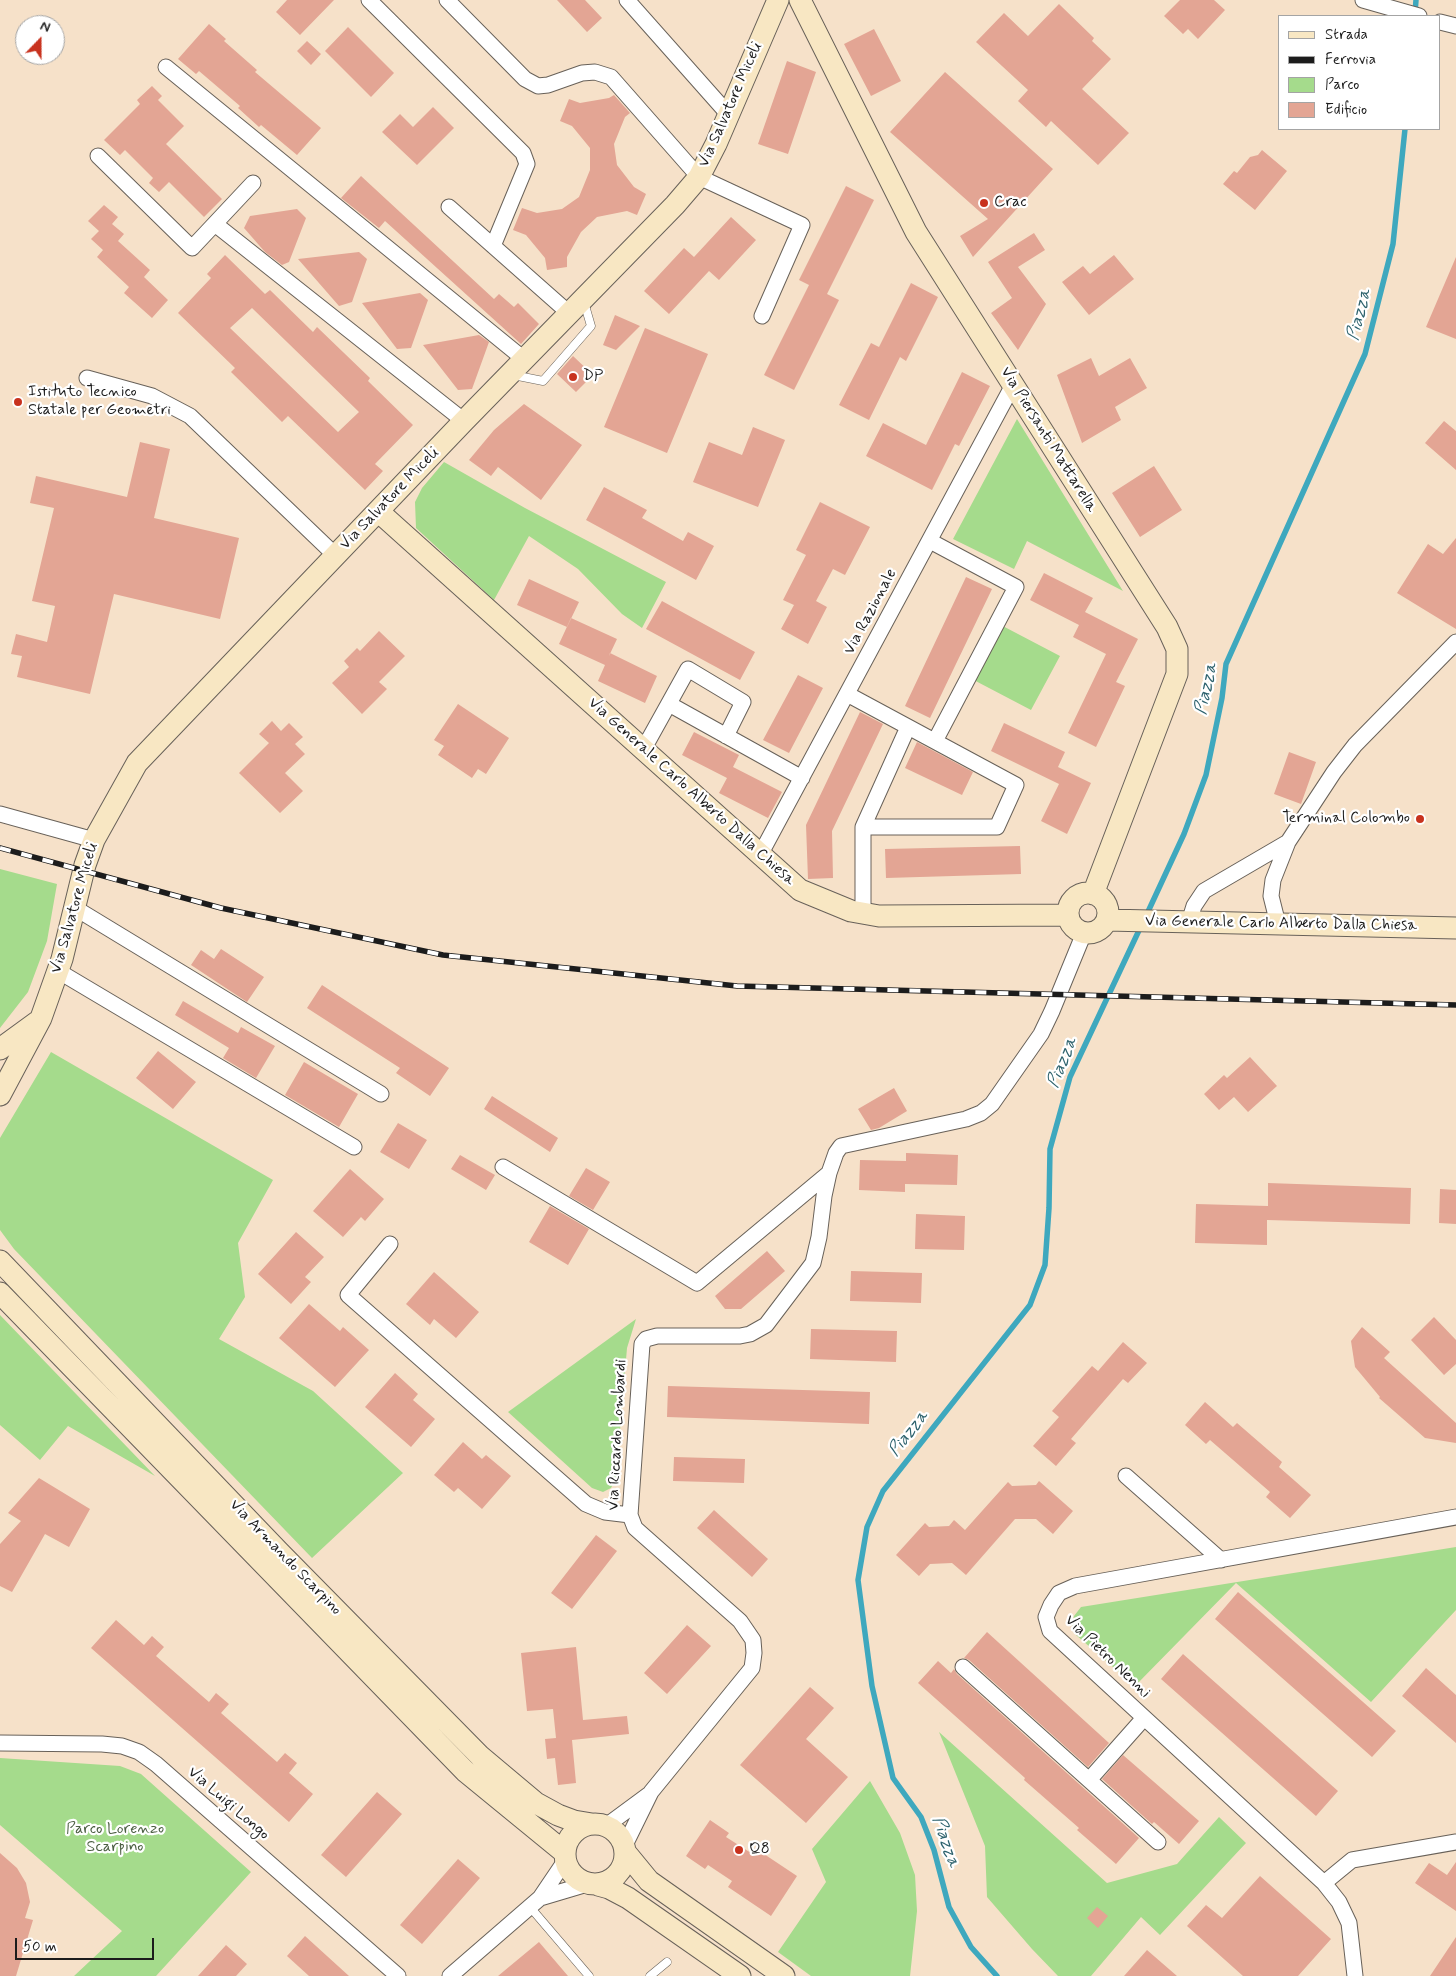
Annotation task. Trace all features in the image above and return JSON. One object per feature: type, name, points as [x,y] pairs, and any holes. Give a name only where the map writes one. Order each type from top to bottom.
[{"type":"street","points":[[369,0],[524,153],[527,164],[493,246]]},
{"type":"street","points":[[447,0],[525,78],[538,86],[595,72],[610,77],[699,177],[802,225],[762,316]]},
{"type":"street","points":[[627,0],[729,115]]},
{"type":"street","name":"Via Salvatore Miceli","points":[[0,1095],[41,1018],[58,971],[85,865],[94,840],[137,763],[675,205],[699,177],[729,115],[778,0]]},
{"type":"street","name":"Via Piersanti Mattarella","points":[[800,0],[916,232],[1167,627],[1177,648],[1177,674],[1093,894]]},
{"type":"street","points":[[1369,2],[1415,15]]},
{"type":"street","points":[[1441,22],[1456,26]]},
{"type":"street","points":[[166,67],[525,360]]},
{"type":"street","points":[[98,156],[192,248],[253,183]]},
{"type":"street","points":[[448,207],[493,246],[577,307]]},
{"type":"street","points":[[215,224],[464,422]]},
{"type":"street","points":[[88,378],[152,396],[190,416],[336,556]]},
{"type":"street","name":"Via Razionale","points":[[760,855],[1014,385]]},
{"type":"street","name":"Via Generale Carlo Alberto Dalla Chiesa","points":[[379,512],[800,890],[851,911],[879,916],[1068,914]]},
{"type":"street","points":[[930,541],[1016,587],[935,741]]},
{"type":"street","points":[[1278,924],[1271,896],[1273,880],[1288,842],[1334,772],[1355,745],[1456,642]]},
{"type":"street","points":[[643,750],[688,669],[744,702],[726,736]]},
{"type":"street","points":[[847,694],[1016,785],[997,828],[863,827]]},
{"type":"street","points":[[669,704],[802,778]]},
{"type":"street","points":[[863,913],[863,827],[908,727]]},
{"type":"street","points":[[0,814],[94,840]]},
{"type":"street","points":[[1189,922],[1194,906],[1204,891],[1288,842]]},
{"type":"street","points":[[1081,894],[1093,894],[1099,897],[1116,920],[1100,929],[1084,933],[1072,926],[1068,908],[1075,898],[1081,894]]},
{"type":"street","points":[[75,908],[381,1094]]},
{"type":"street","name":"Via Generale Carlo Alberto Dalla Chiesa","points":[[1116,920],[1456,928]]},
{"type":"street","points":[[1430,928],[1456,920]]},
{"type":"street","name":"Via Riccardo Lombardi","points":[[625,1849],[651,1792],[752,1668],[754,1653],[753,1640],[740,1621],[634,1528],[630,1515],[642,1344],[646,1339],[657,1336],[740,1336],[750,1334],[766,1325],[813,1263],[829,1173],[836,1153],[841,1146],[966,1119],[981,1113],[992,1104],[1041,1034],[1084,933]]},
{"type":"street","points":[[58,971],[354,1147]]},
{"type":"street","points":[[0,1049],[41,1018]]},
{"type":"street","points":[[503,1167],[697,1283],[829,1173]]},
{"type":"street","points":[[390,1244],[348,1295],[586,1504],[605,1512],[630,1515]]},
{"type":"street","name":"Via Armando Scarpino","points":[[0,1261],[265,1538],[480,1756],[536,1803],[574,1821],[599,1825]]},
{"type":"street","name":"Via Armando Scarpino","points":[[0,1293],[277,1580],[466,1772],[565,1856]]},
{"type":"street","points":[[1126,1476],[1221,1560]]},
{"type":"street","name":"Via Pietro Nenni","points":[[1355,1976],[1349,1923],[1339,1902],[1324,1883],[1050,1631],[1046,1617],[1051,1605],[1059,1594],[1075,1586],[1456,1517]]},
{"type":"street","points":[[963,1667],[1158,1842]]},
{"type":"street","points":[[1089,1780],[1144,1718]]},
{"type":"street","name":"Via Luigi Longo","points":[[0,1743],[102,1744],[122,1746],[139,1752],[156,1764],[398,1976]]},
{"type":"street","name":"Via Riccardo Lombardi","points":[[599,1825],[651,1792]]},
{"type":"street","points":[[450,1976],[535,1902],[565,1856],[570,1836],[576,1830],[599,1825],[612,1829],[621,1838],[625,1849],[649,1881],[784,1976]]},
{"type":"street","points":[[1324,1883],[1352,1860],[1456,1842]]},
{"type":"street","points":[[535,1902],[592,1884],[607,1883],[621,1872],[625,1863],[625,1849]]},
{"type":"street","points":[[565,1856],[568,1869],[576,1879],[610,1888],[628,1898],[740,1976]]},
{"type":"lane","points":[[510,375],[543,380],[591,326],[577,307]]},
{"type":"lane","points":[[535,1902],[588,1976]]},
{"type":"lane","points":[[650,1976],[668,1962]]},
{"type":"green space","points":[[1017,419],[1123,591],[1027,541],[1014,569],[953,539]]},
{"type":"green space","points":[[444,462],[525,508],[666,582],[642,628],[622,614],[578,569],[529,536],[494,600],[416,528],[415,502],[422,488]]},
{"type":"green space","points":[[997,623],[1060,656],[1031,710],[968,677]]},
{"type":"green space","points":[[0,869],[57,884],[47,941],[28,992],[0,1028]]},
{"type":"green space","points":[[51,1052],[273,1180],[238,1243],[245,1297],[219,1339],[313,1391],[403,1473],[312,1558],[14,1249],[0,1230],[0,1138]]},
{"type":"green space","points":[[0,1315],[155,1476],[68,1426],[40,1460],[0,1425]]},
{"type":"green space","points":[[636,1319],[627,1348],[616,1478],[611,1488],[603,1492],[592,1488],[508,1412]]},
{"type":"green space","points":[[1456,1547],[1456,1610],[1371,1702],[1236,1583],[1135,1686],[1076,1635],[1072,1625],[1074,1616],[1081,1607]]},
{"type":"green space","points":[[939,1732],[1107,1883],[1177,1864],[1219,1817],[1246,1843],[1160,1935],[1141,1917],[1091,1976],[1058,1976],[987,1897],[985,1846]]},
{"type":"green space","name":"Parco Lorenzo Scarpino","points":[[0,1758],[120,1766],[141,1774],[251,1872],[156,1976],[74,1976],[122,1931],[0,1825]]},
{"type":"green space","points":[[870,1781],[900,1833],[915,1875],[917,1911],[910,1976],[811,1976],[778,1952],[826,1882],[812,1849]]},
{"type":"building","points":[[287,0],[334,0],[300,35],[276,12]]},
{"type":"building","points":[[557,0],[585,0],[602,18],[587,32]]},
{"type":"building","points":[[1180,0],[1214,0],[1225,10],[1198,39],[1188,29],[1183,34],[1164,16]]},
{"type":"building","points":[[1059,4],[1094,38],[1092,41],[1111,59],[1082,89],[1129,133],[1098,165],[1051,121],[1046,127],[1018,101],[1028,90],[976,42],[1004,13],[1028,36]]},
{"type":"building","points":[[209,24],[226,39],[224,41],[257,70],[255,72],[321,128],[297,155],[261,125],[259,127],[238,108],[240,106],[199,71],[196,74],[178,59]]},
{"type":"building","points":[[348,27],[394,73],[371,97],[325,51]]},
{"type":"building","points":[[874,29],[901,81],[871,96],[844,44]]},
{"type":"building","points":[[307,41],[321,54],[311,65],[297,51]]},
{"type":"building","points":[[787,61],[816,72],[788,154],[758,144]]},
{"type":"building","points":[[945,72],[1053,169],[973,257],[960,236],[988,219],[890,132]]},
{"type":"building","points":[[152,86],[162,96],[158,100],[184,126],[166,144],[222,199],[204,217],[169,182],[159,192],[149,183],[153,178],[125,150],[120,155],[104,140],[140,104],[137,100]]},
{"type":"building","points":[[614,95],[630,113],[625,117],[614,144],[617,165],[634,187],[646,194],[637,215],[627,211],[597,217],[581,232],[567,257],[567,267],[547,270],[545,258],[526,235],[513,230],[522,208],[537,213],[562,209],[579,197],[590,170],[590,148],[572,126],[560,121],[569,99],[580,103],[609,98]]},
{"type":"building","points":[[433,107],[454,128],[417,165],[382,132],[400,114],[413,127]]},
{"type":"building","points":[[1262,150],[1287,171],[1255,210],[1223,184],[1234,171],[1237,173],[1250,157],[1258,155]]},
{"type":"building","points":[[361,176],[494,299],[499,294],[514,307],[518,303],[539,324],[521,344],[385,221],[379,228],[341,198]]},
{"type":"building","points":[[846,186],[874,200],[827,294],[839,300],[794,390],[764,375],[809,285],[799,280]]},
{"type":"building","points":[[104,205],[118,217],[112,224],[124,234],[118,241],[150,270],[144,277],[168,300],[152,318],[124,293],[129,287],[97,257],[103,250],[91,239],[99,231],[88,221]]},
{"type":"building","points":[[297,209],[306,218],[289,262],[282,265],[265,252],[244,228],[250,216]]},
{"type":"building","points":[[731,217],[756,240],[719,280],[709,271],[669,314],[644,291],[684,248],[694,257]]},
{"type":"building","points":[[1034,233],[1045,250],[1018,267],[1046,304],[1018,350],[991,313],[1012,298],[988,262]]},
{"type":"building","points":[[359,252],[367,259],[352,302],[339,306],[298,259]]},
{"type":"building","points":[[225,255],[265,294],[270,290],[313,332],[317,327],[370,378],[368,381],[413,425],[375,464],[383,471],[365,490],[288,416],[282,422],[231,372],[235,368],[178,313],[211,278],[207,274]],"holes":[[[252,308],[359,412],[338,432],[230,328]]]},
{"type":"building","points":[[1114,255],[1134,279],[1089,315],[1062,282],[1083,266],[1090,274]]},
{"type":"building","points":[[1456,257],[1456,339],[1426,327]]},
{"type":"building","points":[[911,283],[938,297],[906,361],[900,357],[869,420],[839,405],[871,343],[879,347]]},
{"type":"building","points":[[420,293],[428,300],[411,348],[397,349],[362,303]]},
{"type":"building","points":[[615,315],[640,326],[616,350],[603,345]]},
{"type":"building","points":[[645,328],[708,354],[667,453],[604,427]]},
{"type":"building","points":[[479,335],[489,342],[472,389],[458,390],[423,345]]},
{"type":"building","points":[[573,356],[593,375],[576,392],[557,374]]},
{"type":"building","points":[[1091,358],[1099,376],[1130,358],[1147,388],[1115,407],[1121,420],[1082,443],[1057,375]]},
{"type":"building","points":[[962,372],[990,386],[959,446],[955,444],[932,490],[866,456],[883,423],[926,445]]},
{"type":"building","points":[[524,404],[582,445],[541,500],[498,467],[491,476],[469,460],[494,430]]},
{"type":"building","points":[[1444,421],[1456,431],[1456,470],[1425,443]]},
{"type":"building","points":[[753,427],[785,440],[758,507],[693,482],[709,442],[742,455]]},
{"type":"building","points":[[140,442],[170,449],[154,518],[239,538],[220,619],[114,594],[90,694],[17,677],[22,656],[11,654],[16,634],[47,642],[55,606],[32,601],[54,508],[30,503],[36,476],[127,497]]},
{"type":"building","points":[[1154,466],[1182,510],[1140,537],[1112,493]]},
{"type":"building","points":[[604,487],[647,510],[642,518],[683,541],[688,532],[714,546],[696,580],[586,520]]},
{"type":"building","points":[[820,502],[870,527],[845,575],[833,569],[816,601],[827,607],[808,644],[781,629],[794,605],[783,600],[806,555],[796,550]]},
{"type":"building","points":[[1456,538],[1456,629],[1397,593],[1428,544],[1443,554]]},
{"type":"building","points":[[1044,573],[1093,598],[1085,612],[1138,639],[1116,682],[1125,686],[1096,747],[1068,733],[1106,654],[1073,637],[1079,625],[1030,600]]},
{"type":"building","points":[[966,577],[992,589],[930,718],[905,706]]},
{"type":"building","points":[[529,579],[579,602],[567,627],[517,605]]},
{"type":"building","points":[[662,601],[755,652],[740,680],[646,629]]},
{"type":"building","points":[[571,618],[617,639],[610,653],[657,676],[645,703],[598,681],[605,665],[559,644]]},
{"type":"building","points":[[379,631],[405,656],[379,682],[387,689],[362,714],[332,683],[349,667],[344,661],[357,648],[360,651]]},
{"type":"building","points":[[798,675],[823,688],[789,753],[763,740]]},
{"type":"building","points":[[458,704],[509,738],[486,774],[478,769],[472,778],[438,755],[444,746],[434,740]]},
{"type":"building","points":[[860,712],[883,724],[832,831],[833,878],[808,879],[806,825]]},
{"type":"building","points":[[272,721],[281,731],[289,723],[303,737],[295,744],[305,754],[285,773],[303,791],[280,813],[239,773],[269,743],[259,734]]},
{"type":"building","points":[[1004,723],[1065,752],[1058,767],[1091,783],[1067,834],[1041,821],[1059,784],[991,751]]},
{"type":"building","points":[[694,732],[739,755],[733,767],[782,792],[768,818],[719,793],[727,778],[682,755]]},
{"type":"building","points":[[917,742],[973,772],[962,795],[905,768]]},
{"type":"building","points":[[1289,752],[1316,762],[1301,804],[1274,794]]},
{"type":"building","points":[[1020,846],[1021,874],[886,878],[885,849]]},
{"type":"building","points":[[221,949],[264,977],[247,1002],[191,965],[201,950],[214,959]]},
{"type":"building","points":[[322,985],[449,1068],[430,1096],[396,1073],[400,1068],[307,1008]]},
{"type":"building","points":[[183,1001],[238,1033],[241,1027],[275,1046],[256,1078],[223,1058],[229,1048],[175,1015]]},
{"type":"building","points":[[158,1051],[196,1082],[173,1109],[136,1078]]},
{"type":"building","points":[[1250,1057],[1277,1086],[1248,1112],[1234,1097],[1219,1110],[1204,1094],[1224,1075],[1227,1078]]},
{"type":"building","points":[[304,1062],[358,1094],[339,1127],[285,1095]]},
{"type":"building","points":[[894,1088],[907,1111],[879,1128],[871,1130],[858,1109]]},
{"type":"building","points":[[492,1096],[558,1138],[550,1152],[484,1109]]},
{"type":"building","points":[[398,1123],[427,1140],[409,1169],[380,1152]]},
{"type":"building","points":[[906,1153],[958,1155],[957,1185],[905,1184],[905,1192],[859,1190],[860,1160],[906,1161]]},
{"type":"building","points":[[460,1155],[495,1175],[486,1190],[451,1169]]},
{"type":"building","points":[[586,1168],[610,1182],[593,1210],[569,1196]]},
{"type":"building","points":[[350,1169],[384,1199],[365,1221],[361,1217],[343,1237],[313,1211]]},
{"type":"building","points":[[1268,1183],[1411,1188],[1410,1224],[1267,1220],[1267,1245],[1195,1243],[1196,1204],[1268,1206]]},
{"type":"building","points":[[1440,1189],[1456,1190],[1456,1224],[1439,1223]]},
{"type":"building","points":[[550,1206],[589,1229],[568,1265],[529,1242]]},
{"type":"building","points":[[916,1214],[965,1216],[964,1250],[915,1249]]},
{"type":"building","points":[[296,1232],[324,1257],[305,1277],[311,1282],[291,1304],[258,1274]]},
{"type":"building","points":[[767,1251],[785,1271],[741,1309],[725,1309],[715,1296]]},
{"type":"building","points":[[851,1271],[922,1273],[921,1303],[850,1301]]},
{"type":"building","points":[[434,1272],[479,1312],[456,1338],[434,1319],[430,1325],[406,1304]]},
{"type":"building","points":[[309,1304],[340,1331],[343,1327],[369,1350],[335,1387],[279,1338]]},
{"type":"building","points":[[1434,1317],[1456,1340],[1456,1364],[1444,1375],[1411,1340]]},
{"type":"building","points":[[1362,1327],[1390,1352],[1384,1358],[1456,1423],[1456,1443],[1425,1438],[1379,1398],[1355,1367],[1351,1341]]},
{"type":"building","points":[[811,1329],[897,1331],[896,1362],[810,1359]]},
{"type":"building","points":[[1123,1342],[1147,1363],[1128,1383],[1123,1379],[1071,1439],[1076,1443],[1056,1466],[1033,1446],[1059,1417],[1052,1411],[1092,1366],[1098,1371]]},
{"type":"building","points":[[395,1373],[418,1394],[413,1400],[435,1419],[411,1447],[365,1407]]},
{"type":"building","points":[[668,1386],[870,1392],[869,1424],[667,1417]]},
{"type":"building","points":[[1205,1402],[1233,1427],[1237,1423],[1282,1462],[1279,1467],[1311,1495],[1290,1518],[1266,1497],[1270,1492],[1210,1440],[1206,1444],[1185,1425]]},
{"type":"building","points":[[463,1442],[482,1459],[486,1455],[511,1476],[482,1509],[458,1488],[454,1492],[434,1475]]},
{"type":"building","points":[[674,1457],[745,1459],[744,1483],[673,1481]]},
{"type":"building","points":[[39,1478],[90,1509],[69,1547],[45,1534],[12,1592],[0,1586],[0,1544],[21,1521],[8,1513]]},
{"type":"building","points":[[1039,1481],[1073,1511],[1053,1534],[1036,1519],[1015,1519],[966,1575],[952,1563],[930,1564],[919,1576],[896,1555],[925,1523],[929,1527],[949,1526],[954,1520],[965,1530],[1008,1482],[1012,1486],[1036,1485]]},
{"type":"building","points":[[714,1510],[768,1559],[752,1577],[697,1528]]},
{"type":"building","points":[[596,1535],[617,1551],[572,1609],[551,1593]]},
{"type":"building","points":[[1238,1592],[1396,1731],[1372,1757],[1215,1619]]},
{"type":"building","points":[[116,1620],[144,1645],[152,1636],[164,1647],[156,1656],[209,1702],[216,1693],[229,1704],[221,1713],[277,1762],[285,1753],[297,1763],[289,1773],[313,1794],[289,1822],[91,1648]]},
{"type":"building","points":[[687,1625],[711,1646],[667,1694],[644,1673]]},
{"type":"building","points":[[987,1632],[1109,1743],[1088,1767],[969,1660],[964,1658]]},
{"type":"building","points":[[576,1647],[583,1720],[627,1716],[629,1734],[572,1740],[576,1783],[558,1785],[555,1758],[547,1759],[545,1739],[556,1738],[553,1709],[527,1711],[521,1653]]},
{"type":"building","points":[[1183,1654],[1338,1791],[1316,1816],[1161,1679]]},
{"type":"building","points":[[938,1661],[951,1673],[954,1669],[957,1674],[1139,1838],[1116,1864],[1077,1830],[1079,1828],[1024,1780],[1025,1778],[918,1683]]},
{"type":"building","points":[[1426,1668],[1456,1695],[1456,1743],[1402,1696]]},
{"type":"building","points":[[810,1687],[834,1708],[806,1739],[848,1777],[806,1823],[740,1765]]},
{"type":"building","points":[[1123,1755],[1199,1821],[1179,1844],[1154,1822],[1152,1824],[1102,1779]]},
{"type":"building","points":[[377,1792],[402,1814],[346,1877],[321,1855]]},
{"type":"building","points":[[710,1820],[729,1833],[726,1837],[751,1853],[755,1848],[797,1876],[771,1916],[728,1887],[732,1881],[708,1865],[705,1869],[686,1856]]},
{"type":"building","points":[[0,1853],[17,1868],[26,1883],[30,1902],[25,1918],[33,1920],[16,1976],[0,1976]]},
{"type":"building","points":[[458,1859],[480,1878],[422,1944],[400,1925]]},
{"type":"building","points":[[1456,1862],[1456,1911],[1415,1883],[1429,1863],[1447,1875]]},
{"type":"building","points":[[1260,1876],[1331,1939],[1298,1976],[1243,1976],[1187,1926],[1206,1905],[1222,1918]]},
{"type":"building","points":[[1097,1907],[1108,1916],[1098,1928],[1087,1918]]},
{"type":"building","points":[[305,1936],[349,1976],[309,1976],[287,1956]]},
{"type":"building","points":[[1456,1937],[1456,1976],[1430,1976]]},
{"type":"building","points":[[539,1942],[568,1976],[498,1976]]},
{"type":"building","points":[[226,1945],[247,1964],[236,1976],[198,1976]]},
{"type":"building","points":[[1147,1950],[1177,1976],[1124,1976]]},
{"type":"waterway","name":"Piazza","points":[[1415,13],[1416,0]]},
{"type":"waterway","name":"Piazza","points":[[1146,916],[1184,834],[1206,775],[1222,698],[1226,664],[1365,354],[1393,244],[1405,130]]},
{"type":"waterway","name":"Piazza","points":[[997,1976],[971,1947],[949,1907],[934,1850],[921,1817],[893,1778],[872,1686],[858,1580],[867,1527],[883,1491],[1030,1305],[1045,1265],[1049,1208],[1050,1149],[1070,1077],[1142,924]]},
{"type":"railway","points":[[0,848],[221,908],[443,955],[737,986],[1456,1005]]},
{"type":"place","name":"Crac","points":[[984,203]]},
{"type":"place","name":"DP","points":[[573,377]]},
{"type":"place","name":"Istituto Tecnico Statale per Geometri","points":[[18,402]]},
{"type":"place","name":"Terminal Colombo","points":[[1420,819]]},
{"type":"place","name":"Q8","points":[[739,1850]]}]
